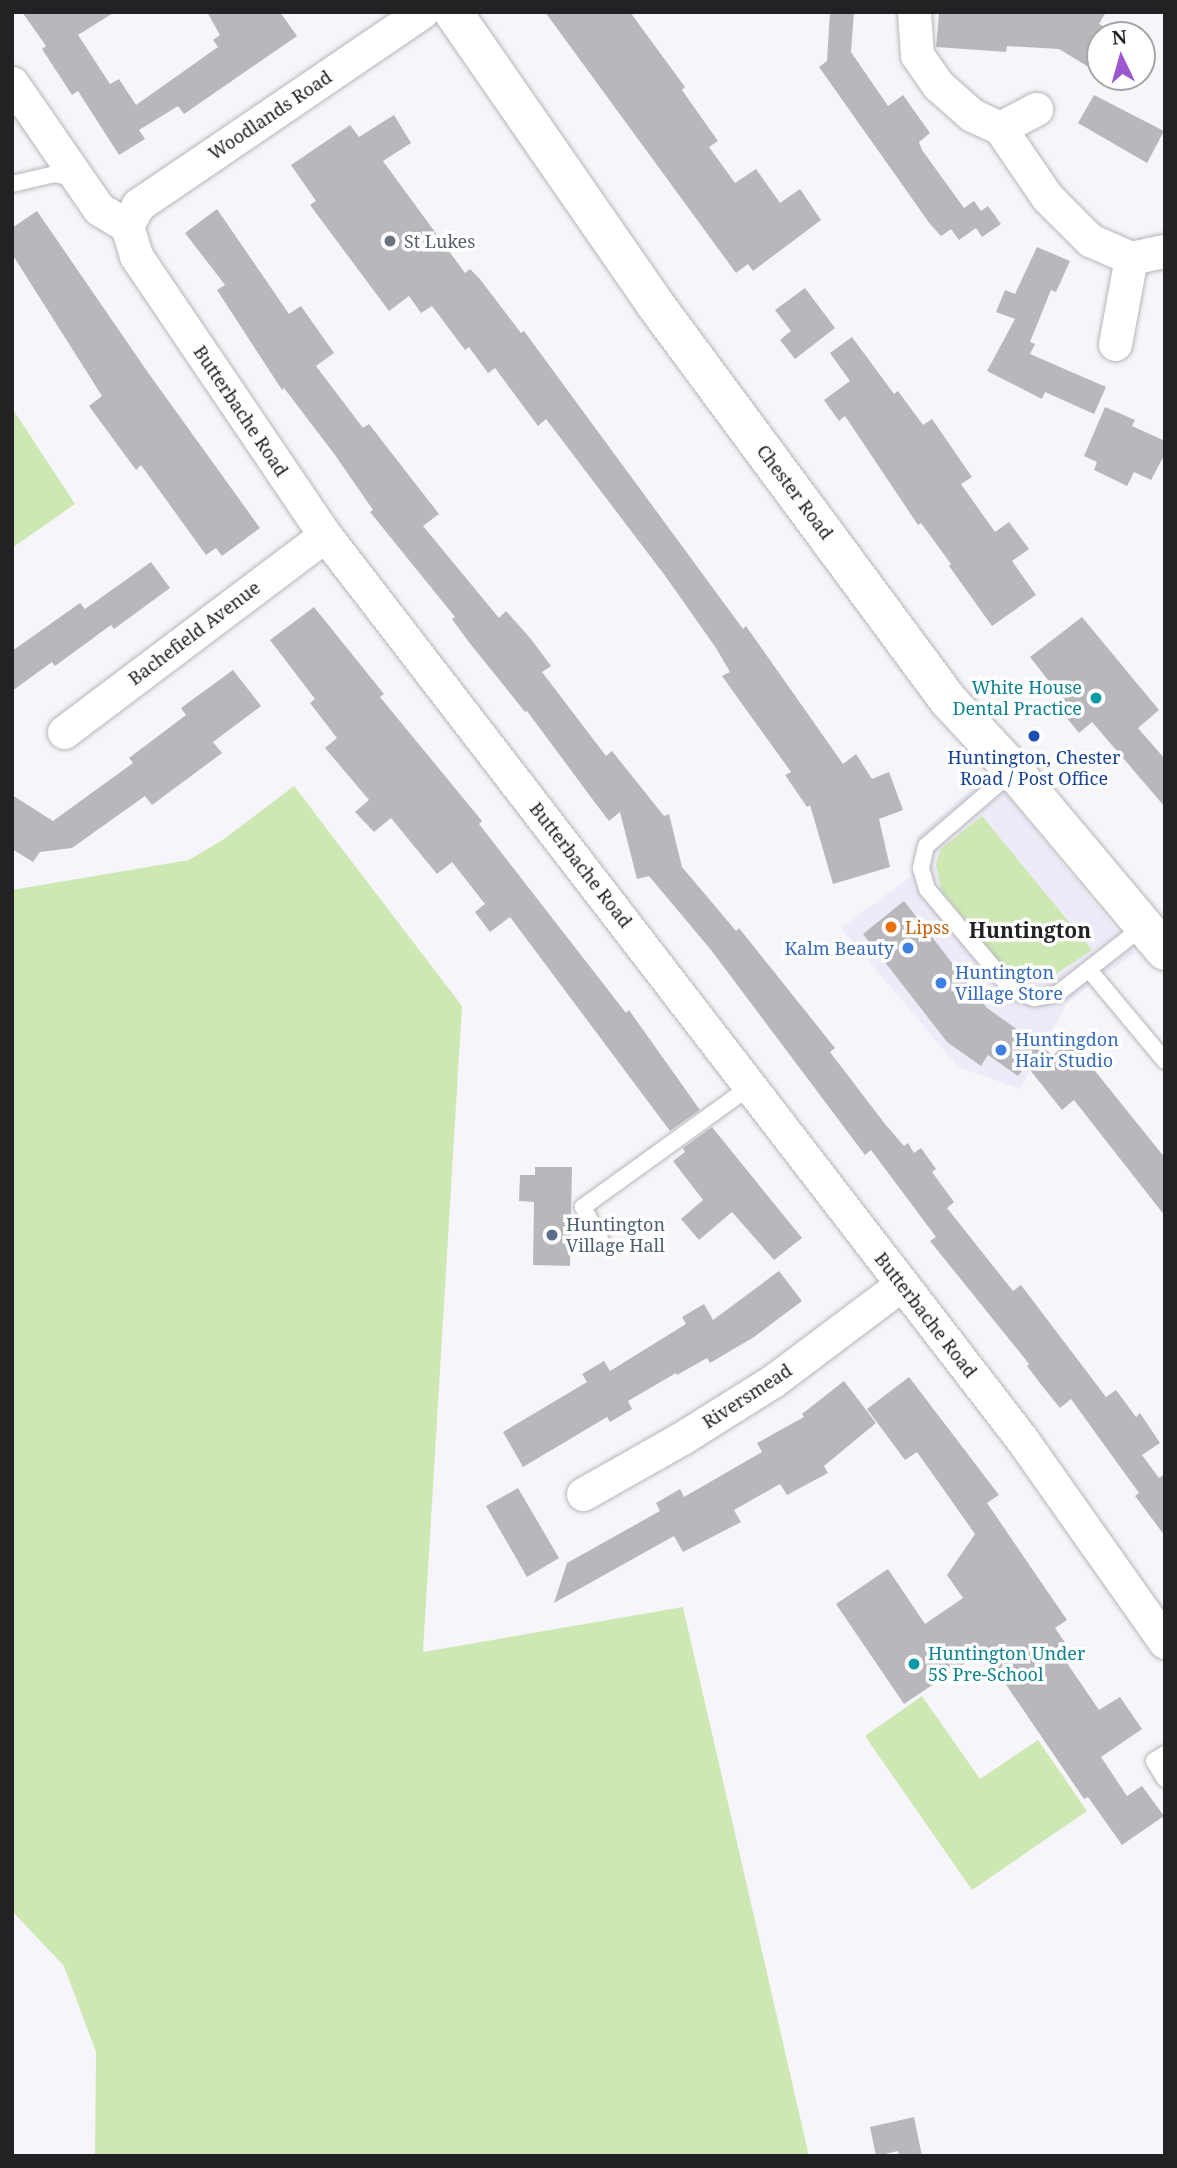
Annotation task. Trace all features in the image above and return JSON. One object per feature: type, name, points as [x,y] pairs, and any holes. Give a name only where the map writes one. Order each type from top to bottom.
[{"type":"main road","name":"Chester Road","points":[[453,12],[663,315],[948,700],[1013,770],[1155,938]]},
{"type":"street","name":"Woodlands Road","points":[[127,226],[138,205],[422,12]]},
{"type":"street","points":[[914,12],[916,55],[938,85],[972,115],[1000,128],[1047,197],[1090,240],[1131,258],[1165,251]]},
{"type":"street","points":[[12,83],[99,209],[127,226]]},
{"type":"street","points":[[1000,128],[1036,109]]},
{"type":"street","name":"Butterbache Road","points":[[127,226],[136,256],[324,535],[1021,1438],[1165,1642]]},
{"type":"street","points":[[1115,344],[1131,258]]},
{"type":"street","name":"Bachefield Avenue","points":[[64,732],[324,535]]},
{"type":"street","name":"Riversmead","points":[[583,1494],[682,1438],[773,1381],[902,1284]]},
{"type":"lane","points":[[12,184],[55,174],[77,180]]},
{"type":"lane","points":[[1013,770],[926,846],[921,869],[925,884],[1013,991],[1034,998],[1057,994],[1090,971],[1155,938]]},
{"type":"lane","points":[[1090,971],[1165,1062]]},
{"type":"lane","points":[[602,1243],[583,1207],[751,1086]]},
{"type":"lane","points":[[1165,1754],[1154,1761],[1165,1779]]},
{"type":"shaded area","points":[[990,773],[1135,953],[1068,1002],[1020,1089],[958,1067],[841,928],[921,869],[916,837]]},
{"type":"green space","points":[[12,408],[75,504],[12,548]]},
{"type":"green space","points":[[294,786],[462,1006],[423,1652],[683,1607],[809,2156],[95,2156],[96,2052],[64,1966],[12,1911],[12,890],[189,860],[224,839]]},
{"type":"green space","points":[[982,816],[1092,950],[1047,980],[1028,982],[1008,974],[941,890],[936,864],[941,849]]},
{"type":"green space","points":[[922,1696],[980,1779],[1038,1740],[1087,1811],[972,1890],[865,1736]]},
{"type":"building","points":[[22,12],[115,12],[78,35],[110,84],[119,79],[136,105],[218,47],[213,40],[220,35],[207,12],[280,12],[297,36],[184,114],[178,106],[139,130],[145,139],[119,155],[78,91],[72,95],[42,49],[46,46]]},
{"type":"building","points":[[545,12],[630,12],[685,87],[682,90],[718,141],[709,147],[735,183],[756,169],[780,203],[800,189],[821,220],[753,271],[748,264],[736,273]]},
{"type":"building","points":[[830,12],[854,12],[851,52],[888,106],[903,95],[930,133],[919,142],[922,150],[964,208],[974,201],[981,211],[988,206],[1001,224],[982,237],[976,228],[959,240],[951,229],[941,236],[930,224],[819,67],[827,61]]},
{"type":"building","points":[[1106,12],[1101,21],[1086,21],[1086,65],[1059,49],[1007,46],[1006,52],[936,47],[939,14]]},
{"type":"building","points":[[1094,95],[1164,131],[1147,163],[1078,123]]},
{"type":"building","points":[[394,115],[411,143],[383,161],[465,273],[470,269],[521,333],[524,331],[743,629],[746,626],[843,764],[856,754],[872,779],[889,772],[903,810],[879,819],[890,867],[833,884],[810,805],[807,807],[785,775],[791,772],[722,676],[730,672],[716,648],[666,577],[546,419],[538,426],[495,368],[488,373],[469,347],[465,350],[432,306],[421,313],[409,296],[389,311],[310,205],[316,201],[291,165],[350,125],[359,137]]},
{"type":"building","points":[[217,209],[289,314],[301,306],[334,353],[316,366],[363,428],[369,424],[439,514],[423,526],[499,618],[506,611],[531,639],[551,666],[542,672],[606,756],[612,751],[664,816],[669,814],[682,867],[736,931],[739,928],[835,1048],[830,1052],[885,1124],[904,1146],[908,1143],[914,1153],[921,1148],[936,1169],[932,1172],[954,1202],[947,1208],[1013,1291],[1021,1285],[1106,1397],[1116,1390],[1136,1417],[1140,1413],[1160,1443],[1142,1455],[1159,1478],[1165,1474],[1165,1536],[1135,1496],[1139,1493],[1071,1399],[1060,1408],[1043,1387],[1027,1366],[1029,1364],[930,1241],[936,1237],[871,1150],[865,1155],[711,950],[649,876],[637,879],[620,812],[609,821],[527,711],[525,712],[468,641],[452,619],[455,617],[370,512],[373,510],[335,455],[284,388],[282,390],[217,290],[225,285],[185,233]]},
{"type":"building","points":[[37,211],[149,374],[260,528],[222,556],[216,548],[206,555],[141,465],[136,470],[89,406],[102,396],[12,254],[12,228]]},
{"type":"building","points":[[1037,247],[1070,261],[1056,292],[1051,290],[1030,342],[1035,344],[1030,354],[1106,387],[1094,414],[1045,392],[1042,399],[987,371],[1015,319],[996,312],[1005,290],[1015,294]]},
{"type":"building","points":[[805,288],[835,328],[795,359],[780,340],[791,331],[775,310]]},
{"type":"building","points":[[852,337],[894,394],[898,391],[923,425],[932,419],[972,477],[961,484],[995,532],[1009,522],[1029,549],[1012,561],[1036,595],[992,626],[921,523],[918,525],[845,416],[839,421],[824,400],[850,381],[830,353]]},
{"type":"building","points":[[1105,407],[1135,420],[1132,426],[1165,441],[1165,454],[1151,480],[1134,472],[1127,486],[1094,470],[1097,462],[1084,456]]},
{"type":"building","points":[[151,562],[170,588],[114,629],[111,625],[55,666],[52,662],[12,691],[12,651],[80,603],[85,609]]},
{"type":"building","points":[[314,607],[384,694],[380,697],[482,821],[479,824],[626,1013],[629,1010],[700,1110],[670,1131],[510,917],[490,932],[475,912],[485,904],[452,862],[437,874],[391,818],[374,832],[355,812],[369,800],[325,748],[337,738],[310,703],[315,699],[270,640]]},
{"type":"building","points":[[1082,617],[1159,710],[1138,728],[1165,759],[1165,807],[1092,722],[1079,733],[1062,712],[1069,707],[1030,657]]},
{"type":"building","points":[[233,670],[261,706],[213,742],[222,753],[152,805],[145,796],[72,848],[40,852],[33,862],[12,849],[12,795],[53,821],[133,763],[129,758],[186,715],[181,708]]},
{"type":"building","points":[[904,901],[987,1008],[1053,1055],[1071,1041],[1165,1158],[1165,1216],[1074,1100],[1062,1110],[1026,1065],[1018,1076],[988,1055],[981,1066],[947,1042],[863,934]]},
{"type":"building","points":[[712,1127],[802,1238],[774,1260],[732,1212],[699,1240],[681,1219],[703,1200],[673,1161],[685,1152],[683,1148]]},
{"type":"building","name":"Huntington Village Hall","points":[[535,1167],[572,1167],[570,1266],[533,1265],[534,1202],[519,1201],[520,1175],[535,1175]]},
{"type":"building","points":[[779,1271],[802,1301],[754,1337],[710,1363],[707,1358],[677,1375],[676,1373],[628,1401],[632,1409],[610,1422],[607,1417],[523,1467],[503,1432],[587,1382],[582,1374],[604,1361],[610,1371],[686,1324],[682,1317],[704,1304],[713,1320]]},
{"type":"building","name":"Huntington Under 5S Pre-School","points":[[909,1377],[999,1495],[987,1503],[1067,1620],[1055,1628],[1066,1644],[1058,1650],[1099,1710],[1120,1697],[1142,1729],[1101,1757],[1127,1796],[1142,1786],[1164,1816],[1122,1845],[1088,1797],[1084,1799],[983,1651],[904,1704],[836,1604],[888,1569],[925,1624],[963,1598],[947,1575],[975,1534],[917,1452],[905,1460],[867,1409]]},
{"type":"building","points":[[844,1381],[876,1423],[824,1466],[828,1473],[787,1495],[780,1484],[734,1510],[741,1522],[683,1552],[674,1536],[554,1603],[567,1563],[660,1511],[656,1503],[680,1489],[684,1497],[762,1452],[757,1443],[804,1417],[802,1414]]},
{"type":"building","points":[[518,1488],[559,1558],[527,1577],[486,1506]]},
{"type":"building","points":[[914,2117],[922,2156],[899,2156],[898,2151],[876,2156],[870,2127]]},
{"type":"place","name":"St Lukes","points":[[390,241]]},
{"type":"place","name":"White House Dental Practice","points":[[1096,698]]},
{"type":"place","name":"Huntington, Chester Road / Post Office","points":[[1034,736]]},
{"type":"place","name":"Lipss","points":[[891,927]]},
{"type":"place","name":"Kalm Beauty","points":[[908,948]]},
{"type":"place","name":"Huntington Village Store","points":[[941,983]]},
{"type":"place","name":"Huntingdon Hair Studio","points":[[1001,1050]]},
{"type":"place","name":"Huntington Village Hall","points":[[552,1235]]},
{"type":"place","name":"Huntington Under 5S Pre-School","points":[[914,1664]]},
{"type":"district","name":"Huntington","points":[[1030,930]]}]
